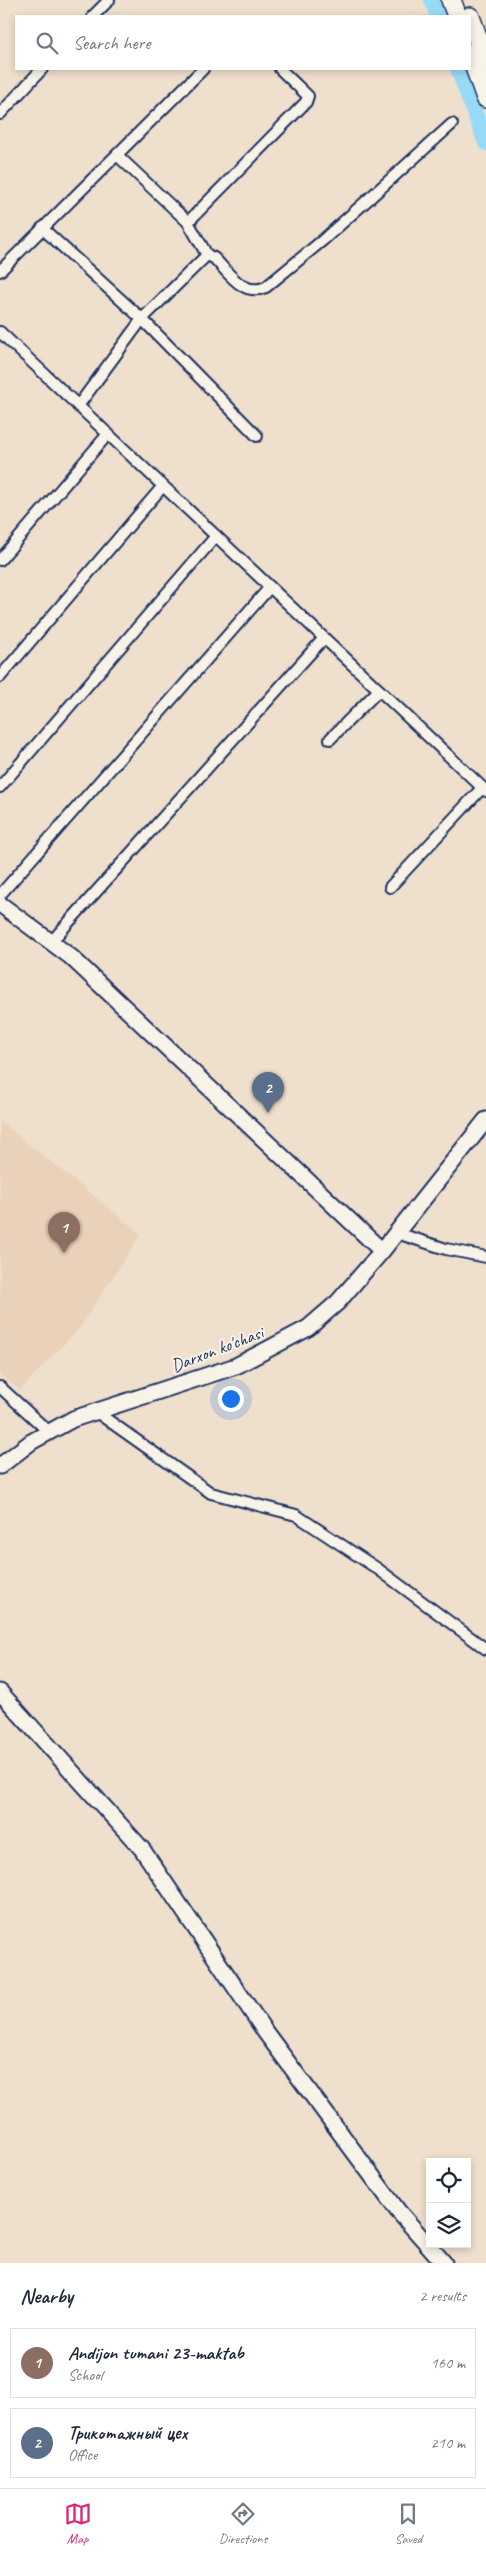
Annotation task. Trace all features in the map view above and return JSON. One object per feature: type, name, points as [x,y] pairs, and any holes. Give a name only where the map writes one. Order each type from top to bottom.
[{"type":"highway","points":[[451,0],[457,15]]},
{"type":"highway","points":[[464,0],[470,15]]},
{"type":"highway","points":[[471,19],[486,61]]},
{"type":"highway","points":[[471,56],[486,98]]},
{"type":"street","points":[[94,15],[109,0]]},
{"type":"street","points":[[0,114],[41,70]]},
{"type":"street","points":[[0,271],[202,70]]},
{"type":"street","points":[[188,222],[306,102],[308,96],[281,70]]},
{"type":"street","points":[[117,155],[188,222],[208,255],[214,258],[247,290],[258,291],[266,287],[324,240],[452,124]]},
{"type":"street","points":[[42,228],[142,319],[257,436]]},
{"type":"street","points":[[78,406],[142,319],[208,255]]},
{"type":"street","points":[[0,332],[484,789],[390,887]]},
{"type":"street","points":[[0,560],[108,434]]},
{"type":"street","points":[[0,677],[163,486]]},
{"type":"street","points":[[0,787],[216,536]]},
{"type":"street","points":[[0,895],[270,587]]},
{"type":"street","points":[[50,942],[324,638]]},
{"type":"street","points":[[330,739],[379,690]]},
{"type":"street","points":[[0,904],[71,957],[382,1251]]},
{"type":"street","name":"Darxon ko'chasi","points":[[0,1466],[49,1432],[95,1411],[236,1366],[272,1349],[308,1328],[338,1302],[382,1251],[486,1120]]},
{"type":"street","points":[[397,1233],[446,1250],[486,1257]]},
{"type":"street","points":[[0,1387],[49,1432]]},
{"type":"street","points":[[95,1411],[211,1493],[296,1515],[378,1569],[486,1649]]},
{"type":"street","points":[[0,1692],[142,1849],[266,2033],[398,2211],[444,2263]]},
{"type":"shaded area","points":[[0,1121],[141,1234],[80,1327],[20,1390],[0,1375]]},
{"type":"waterway","points":[[432,0],[438,15]]},
{"type":"waterway","points":[[458,70],[486,143]]},
{"type":"place","name":"Трикотажный цех","points":[[268,1113]]},
{"type":"place","name":"Andijon tumani 23-maktab","points":[[64,1253]]}]
